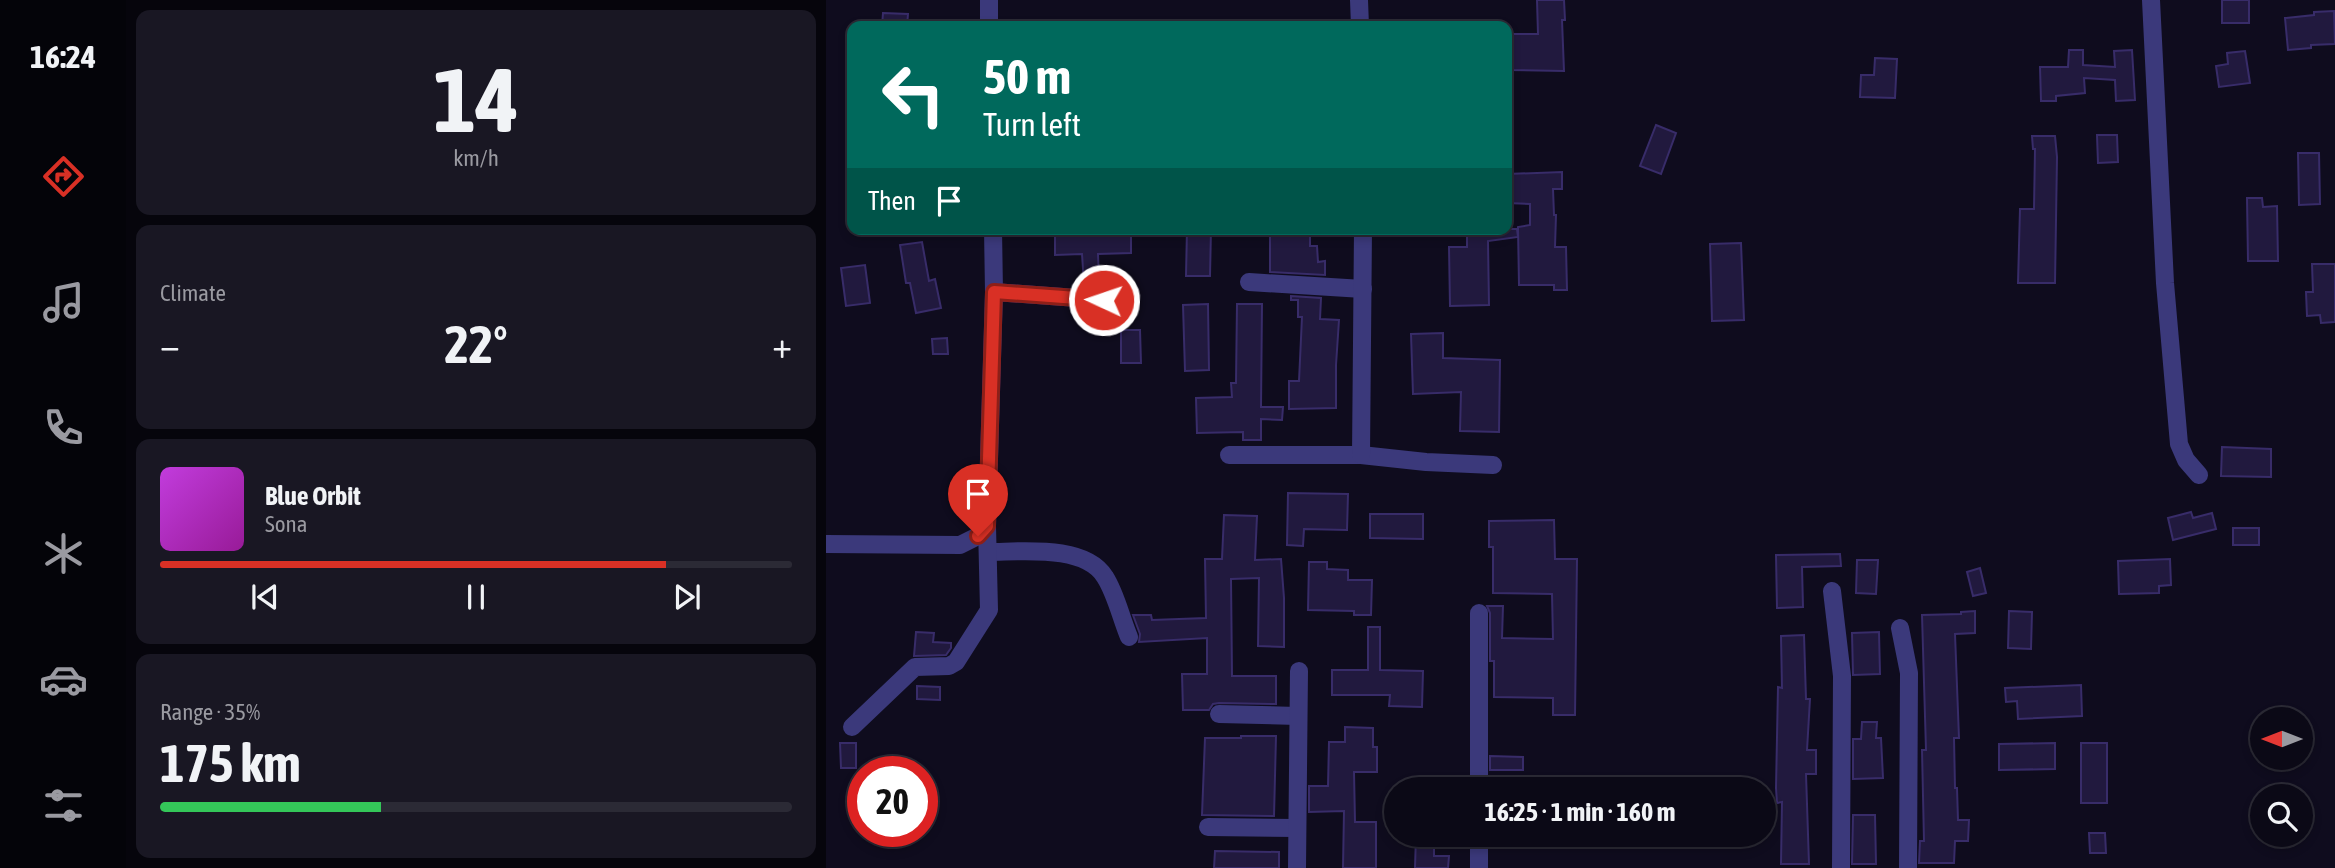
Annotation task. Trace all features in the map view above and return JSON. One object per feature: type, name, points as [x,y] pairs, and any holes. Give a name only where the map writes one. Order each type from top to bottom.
[{"type":"street","points":[[989,0],[989,21]]},
{"type":"street","points":[[1359,0],[1360,21]]},
{"type":"street","points":[[2151,0],[2165,283],[2179,444],[2186,460],[2199,475]]},
{"type":"street","points":[[852,727],[915,667],[949,666],[956,662],[989,610],[987,526],[993,235]]},
{"type":"street","points":[[1361,455],[1363,235]]},
{"type":"street","points":[[1249,282],[1363,289]]},
{"type":"street","points":[[994,292],[1104,300]]},
{"type":"street","points":[[1229,455],[1361,455],[1493,466]]},
{"type":"street","points":[[826,544],[960,545],[978,536],[987,526]]},
{"type":"street","points":[[988,552],[1067,554],[1083,558],[1104,575],[1129,637]]},
{"type":"street","points":[[1832,591],[1842,676],[1841,868]]},
{"type":"street","points":[[1479,613],[1479,777]]},
{"type":"street","points":[[1900,628],[1909,673],[1908,868]]},
{"type":"street","points":[[1297,868],[1299,671]]},
{"type":"street","points":[[1219,714],[1298,716]]},
{"type":"street","points":[[1208,827],[1296,828]]},
{"type":"street","points":[[1479,847],[1479,868]]},
{"type":"building","points":[[1537,0],[1564,0],[1564,71],[1512,70],[1512,34],[1538,34]]},
{"type":"building","points":[[2222,0],[2249,0],[2249,23],[2222,23]]},
{"type":"building","points":[[2334,11],[2335,44],[2288,50],[2285,18]]},
{"type":"building","points":[[883,13],[908,14],[907,21],[882,21]]},
{"type":"building","points":[[2069,50],[2083,50],[2083,65],[2115,67],[2114,51],[2132,50],[2135,100],[2116,101],[2115,80],[2084,78],[2085,93],[2056,96],[2056,101],[2041,101],[2040,67],[2068,67]]},
{"type":"building","points":[[2245,51],[2250,83],[2219,87],[2216,66],[2228,64],[2227,53]]},
{"type":"building","points":[[1875,58],[1897,59],[1895,98],[1860,97],[1861,75],[1874,75]]},
{"type":"building","points":[[1656,125],[1676,133],[1661,174],[1640,166]]},
{"type":"building","points":[[2097,135],[2117,135],[2118,162],[2098,163]]},
{"type":"building","points":[[2032,136],[2055,136],[2055,283],[2018,283],[2020,209],[2034,209],[2035,149]]},
{"type":"building","points":[[2298,153],[2319,153],[2320,204],[2299,205]]},
{"type":"building","points":[[1562,172],[1562,189],[1553,189],[1556,215],[1555,247],[1566,247],[1567,290],[1554,290],[1554,285],[1519,285],[1518,227],[1530,225],[1530,204],[1512,203],[1512,174]]},
{"type":"building","points":[[2247,198],[2262,198],[2263,207],[2277,206],[2278,261],[2248,261]]},
{"type":"building","points":[[1512,229],[1517,229],[1518,237],[1488,241],[1489,305],[1450,306],[1449,247],[1467,247],[1467,235],[1512,235]]},
{"type":"building","points":[[1055,235],[1131,235],[1131,253],[1098,254],[1099,283],[1084,284],[1082,254],[1055,255]]},
{"type":"building","points":[[1187,235],[1211,235],[1210,276],[1186,276]]},
{"type":"building","points":[[1270,235],[1310,235],[1310,246],[1317,246],[1318,262],[1325,261],[1325,275],[1270,272]]},
{"type":"building","points":[[922,242],[929,281],[935,279],[941,308],[916,313],[910,283],[906,283],[900,245]]},
{"type":"building","points":[[1741,243],[1744,320],[1712,321],[1710,244]]},
{"type":"building","points":[[2312,264],[2335,264],[2335,322],[2321,323],[2320,315],[2307,316],[2306,292],[2313,292]]},
{"type":"building","points":[[865,265],[870,303],[846,306],[841,268]]},
{"type":"building","points":[[1291,296],[1321,298],[1320,319],[1339,320],[1336,408],[1289,409],[1289,381],[1299,381],[1302,317],[1298,317],[1298,300],[1291,300]]},
{"type":"building","points":[[1208,304],[1209,370],[1185,371],[1183,305]]},
{"type":"building","points":[[1237,304],[1262,304],[1261,407],[1283,407],[1282,420],[1261,419],[1261,440],[1243,440],[1243,432],[1197,433],[1196,398],[1232,397],[1231,383],[1236,383]]},
{"type":"building","points":[[1121,330],[1140,330],[1141,363],[1121,363]]},
{"type":"building","points":[[1443,333],[1443,358],[1500,360],[1499,432],[1460,431],[1461,392],[1413,394],[1411,334]]},
{"type":"building","points":[[947,338],[948,354],[933,354],[932,339]]},
{"type":"building","points":[[2222,447],[2271,449],[2271,477],[2221,476]]},
{"type":"building","points":[[1288,493],[1348,494],[1347,530],[1304,529],[1303,546],[1287,545]]},
{"type":"building","points":[[2191,512],[2193,518],[2212,513],[2216,529],[2173,540],[2168,518]]},
{"type":"building","points":[[1370,514],[1423,514],[1423,539],[1370,538]]},
{"type":"building","points":[[1224,515],[1257,516],[1255,560],[1281,559],[1284,647],[1258,646],[1259,578],[1231,579],[1232,676],[1276,676],[1276,704],[1219,703],[1213,704],[1209,710],[1183,710],[1182,674],[1207,674],[1207,638],[1139,642],[1140,634],[1133,615],[1151,615],[1152,620],[1206,618],[1205,559],[1222,559]]},
{"type":"building","points":[[1554,520],[1555,559],[1577,559],[1575,715],[1553,715],[1553,698],[1494,697],[1494,661],[1490,661],[1490,613],[1487,606],[1503,606],[1502,638],[1553,639],[1552,594],[1493,593],[1493,547],[1489,547],[1489,521]]},
{"type":"building","points":[[2233,528],[2259,528],[2259,545],[2233,545]]},
{"type":"building","points":[[1840,554],[1841,566],[1802,567],[1803,607],[1777,608],[1776,555]]},
{"type":"building","points":[[2170,559],[2171,585],[2159,586],[2159,593],[2119,594],[2118,561]]},
{"type":"building","points":[[1857,560],[1878,560],[1876,594],[1856,593]]},
{"type":"building","points":[[1309,562],[1327,562],[1327,569],[1348,570],[1348,580],[1372,580],[1371,615],[1354,615],[1354,611],[1308,610]]},
{"type":"building","points":[[1980,568],[1986,593],[1973,596],[1967,572]]},
{"type":"building","points":[[1975,611],[1975,633],[1955,634],[1959,738],[1954,738],[1955,788],[1958,820],[1969,820],[1968,841],[1955,841],[1954,863],[1919,863],[1920,841],[1924,841],[1922,750],[1926,750],[1922,615]]},
{"type":"building","points":[[2009,611],[2032,612],[2031,649],[2008,648]]},
{"type":"building","points":[[1368,627],[1380,627],[1380,670],[1423,671],[1422,707],[1389,706],[1390,695],[1332,695],[1332,670],[1368,670]]},
{"type":"building","points":[[916,632],[934,633],[933,642],[951,643],[951,648],[946,655],[914,656]]},
{"type":"building","points":[[1879,632],[1880,674],[1853,675],[1852,633]]},
{"type":"building","points":[[1804,635],[1806,699],[1810,699],[1807,750],[1816,750],[1816,774],[1806,774],[1809,864],[1781,864],[1782,802],[1777,803],[1776,788],[1778,687],[1782,688],[1781,636]]},
{"type":"building","points":[[2081,685],[2082,716],[2018,719],[2017,701],[2006,702],[2005,688]]},
{"type":"building","points":[[917,686],[940,687],[940,700],[917,699]]},
{"type":"building","points":[[1862,722],[1877,722],[1876,738],[1881,738],[1883,778],[1853,779],[1853,739],[1861,739]]},
{"type":"building","points":[[1345,727],[1373,728],[1373,747],[1377,747],[1377,772],[1354,772],[1355,822],[1376,822],[1376,868],[1343,868],[1344,811],[1309,812],[1309,786],[1328,786],[1329,742],[1345,742]]},
{"type":"building","points":[[1276,736],[1274,816],[1202,815],[1205,738]]},
{"type":"building","points":[[840,743],[856,743],[856,756],[847,756],[847,768],[841,768]]},
{"type":"building","points":[[2055,743],[2055,769],[1999,770],[1999,744]]},
{"type":"building","points":[[2081,743],[2107,743],[2107,803],[2081,803]]},
{"type":"building","points":[[1490,756],[1523,757],[1523,770],[1490,770]]},
{"type":"building","points":[[1853,815],[1875,815],[1876,864],[1852,864]]},
{"type":"building","points":[[2089,833],[2105,833],[2106,853],[2090,853]]},
{"type":"building","points":[[1416,847],[1434,847],[1434,856],[1449,856],[1448,868],[1415,868]]},
{"type":"building","points":[[1215,851],[1279,852],[1279,868],[1214,868]]},
{"type":"route","points":[[978,536],[987,526],[994,292],[1104,300]]}]
